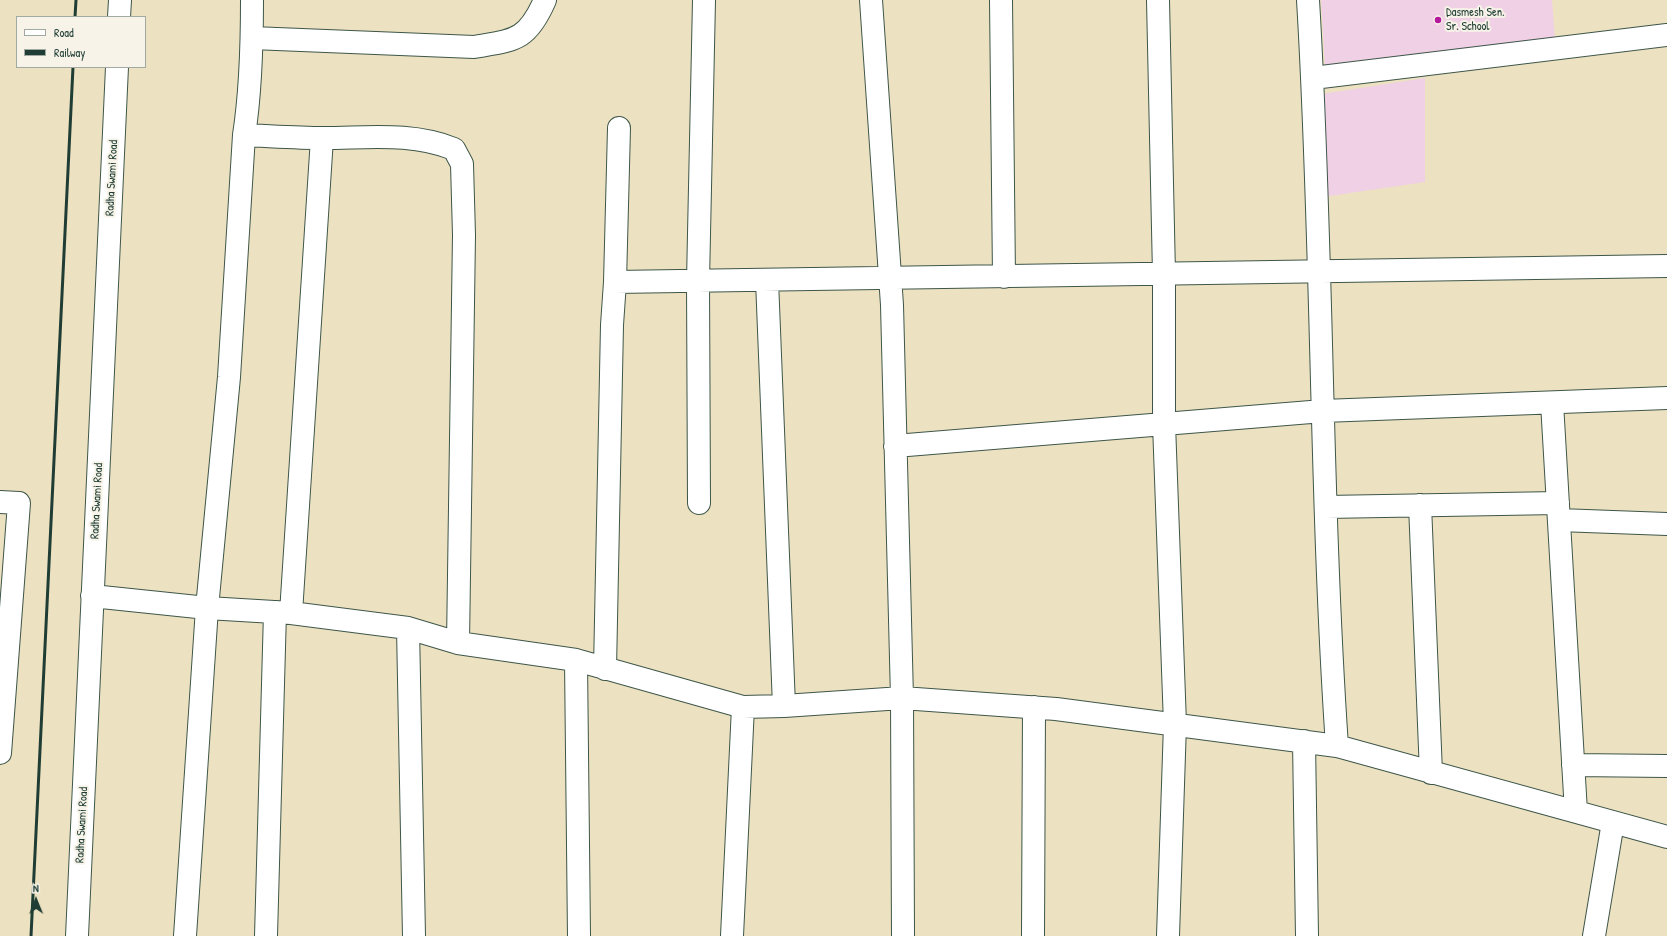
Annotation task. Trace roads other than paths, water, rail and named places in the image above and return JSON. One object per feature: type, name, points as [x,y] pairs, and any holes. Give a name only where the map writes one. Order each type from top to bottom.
[{"type":"street","points":[[119,16],[120,0]]},
{"type":"street","points":[[185,936],[207,608],[229,377],[244,135],[248,110],[252,38],[252,0]]},
{"type":"street","points":[[252,38],[474,47],[506,42],[522,35],[535,21],[545,0]]},
{"type":"street","points":[[699,503],[698,281],[704,0]]},
{"type":"street","points":[[871,0],[890,278],[902,698],[903,936]]},
{"type":"street","points":[[1001,0],[1004,277]]},
{"type":"street","points":[[1158,0],[1164,274],[1164,424],[1175,724],[1168,936]]},
{"type":"street","points":[[1308,0],[1313,78],[1330,636],[1337,746]]},
{"type":"street","points":[[1313,78],[1667,35]]},
{"type":"street","name":"Radha Swami Road","points":[[77,936],[117,68]]},
{"type":"street","points":[[605,669],[612,325],[615,282],[620,128]]},
{"type":"street","points":[[244,135],[322,138],[414,138],[436,142],[454,149],[462,164],[464,235],[458,643]]},
{"type":"street","points":[[266,936],[283,612],[322,138]]},
{"type":"street","points":[[615,282],[1319,273],[1667,266]]},
{"type":"street","points":[[767,280],[784,706]]},
{"type":"street","points":[[895,446],[1323,411],[1667,398]]},
{"type":"street","points":[[1552,402],[1576,812]]},
{"type":"street","points":[[0,502],[19,503],[2,707],[0,753]]},
{"type":"street","points":[[1326,507],[1420,505],[1558,511],[1667,524]]},
{"type":"street","points":[[1420,505],[1431,773]]},
{"type":"street","points":[[92,596],[207,608],[283,612],[408,628],[458,643],[576,660],[743,707],[784,706],[902,698],[1034,707],[1337,746],[1667,837]]},
{"type":"street","points":[[408,628],[414,936]]},
{"type":"street","points":[[576,660],[579,936]]},
{"type":"street","points":[[732,936],[743,707]]},
{"type":"street","points":[[1033,936],[1034,707]]},
{"type":"street","points":[[1304,741],[1307,936]]},
{"type":"street","points":[[1573,765],[1667,766]]},
{"type":"street","points":[[1594,936],[1613,822]]},
{"type":"railway","points":[[75,16],[76,0]]},
{"type":"railway","points":[[31,936],[73,68]]},
{"type":"place","name":"Dasmesh Sen. Sr. School","points":[[1438,20]]}]
